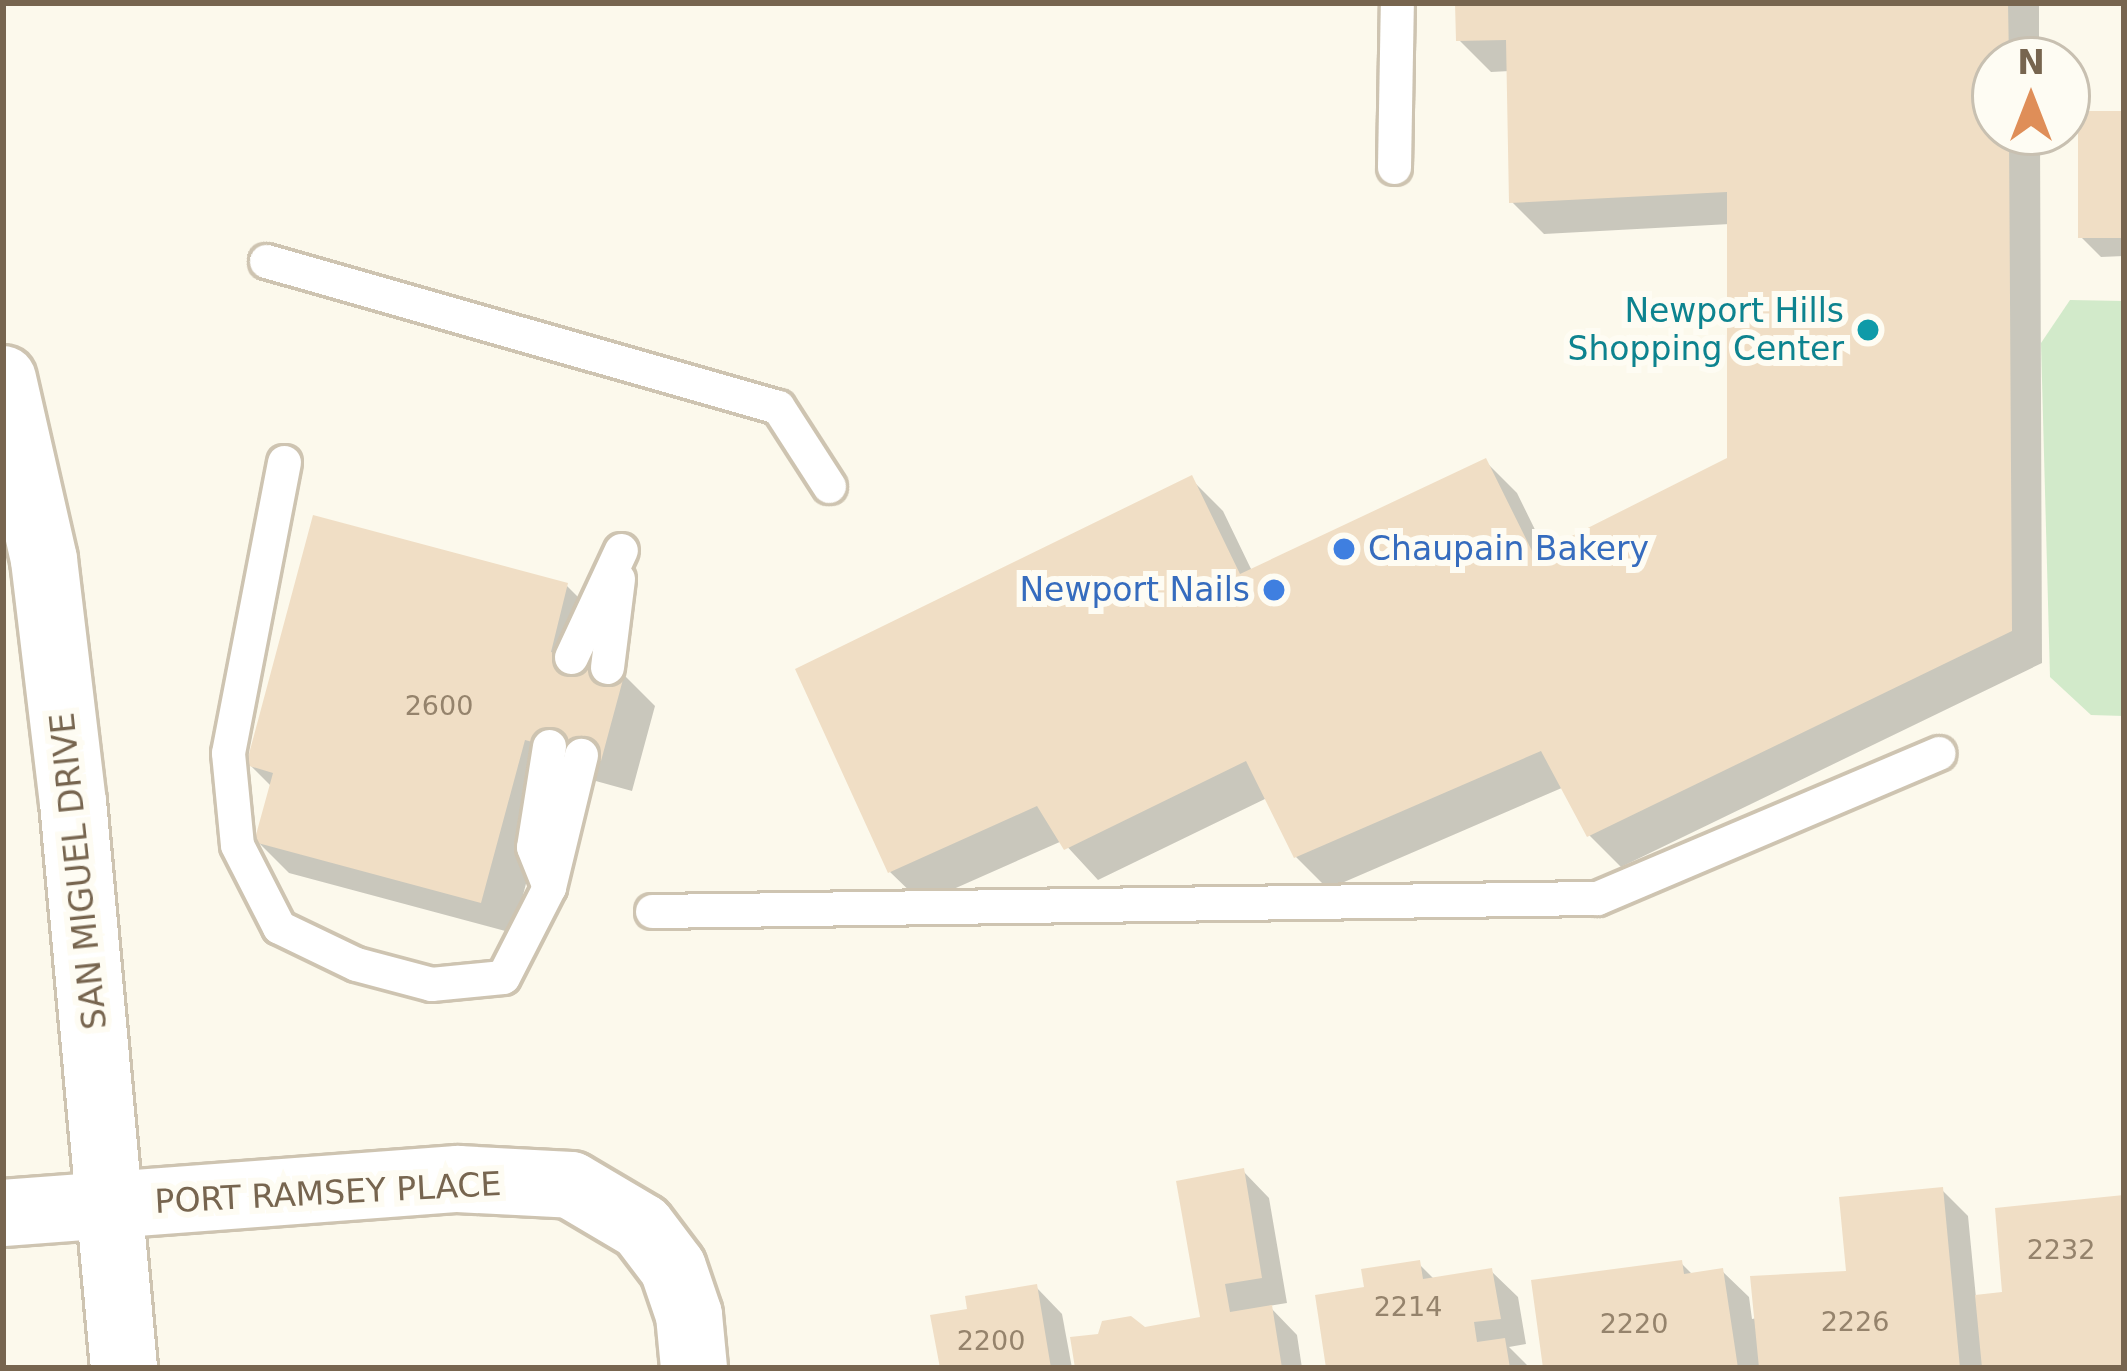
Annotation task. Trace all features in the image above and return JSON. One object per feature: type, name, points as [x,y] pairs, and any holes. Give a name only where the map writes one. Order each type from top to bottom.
[{"type":"main road","name":"SAN MIGUEL DRIVE","points":[[3,379],[44,560],[112,1207],[124,1368]]},
{"type":"main road","name":"PORT RAMSEY PLACE","points":[[3,1213],[458,1179],[572,1186],[642,1226],[674,1268],[689,1315],[694,1368]]},
{"type":"lane","points":[[1394,167],[1396,3]]},
{"type":"lane","points":[[266,261],[778,407],[829,486]]},
{"type":"lane","points":[[284,462],[228,753],[238,845],[279,927],[356,964],[431,984],[503,976],[549,887],[565,751]]},
{"type":"lane","points":[[572,657],[621,550],[607,667]]},
{"type":"lane","points":[[652,910],[1598,898],[1939,753]]},
{"type":"green space","points":[[2070,300],[2124,301],[2124,716],[2091,715],[2050,677],[2041,343]]},
{"type":"building","name":"Newport Hills Shopping Center","points":[[1455,3],[2008,3],[2009,36],[1971,36],[1971,156],[2009,156],[2012,631],[1587,837],[1541,751],[1294,858],[1246,761],[1064,850],[1037,806],[888,873],[795,669],[1192,475],[1240,574],[1486,458],[1534,555],[1727,458],[1727,192],[1509,203],[1506,40],[1456,41]]},
{"type":"building","points":[[2091,111],[2124,111],[2124,238],[2078,238],[2078,156],[2091,156]]},
{"type":"building","points":[[313,515],[568,583],[551,652],[625,672],[601,761],[525,740],[481,903],[254,842],[273,773],[246,765]]},
{"type":"building","points":[[1244,1168],[1262,1278],[1225,1284],[1230,1312],[1272,1305],[1282,1368],[1075,1368],[1070,1337],[1098,1334],[1102,1321],[1131,1316],[1145,1327],[1200,1317],[1176,1181]]},
{"type":"building","points":[[1943,1187],[1960,1368],[1759,1368],[1750,1276],[1846,1271],[1839,1197]]},
{"type":"building","points":[[2124,1195],[2124,1368],[1982,1368],[1975,1295],[2002,1292],[1995,1208]]},
{"type":"building","points":[[1420,1260],[1423,1279],[1492,1268],[1501,1319],[1474,1322],[1477,1342],[1505,1338],[1510,1368],[1326,1368],[1315,1295],[1364,1287],[1361,1269]]},
{"type":"building","points":[[1682,1260],[1684,1274],[1723,1268],[1738,1368],[1543,1368],[1531,1280]]},
{"type":"building","points":[[1037,1284],[1051,1368],[940,1368],[930,1315],[967,1309],[965,1296]]},
{"type":"place","name":"Newport Hills Shopping Center","points":[[1868,330]]},
{"type":"place","name":"Chaupain Bakery","points":[[1344,549]]},
{"type":"place","name":"Newport Nails","points":[[1274,590]]}]
